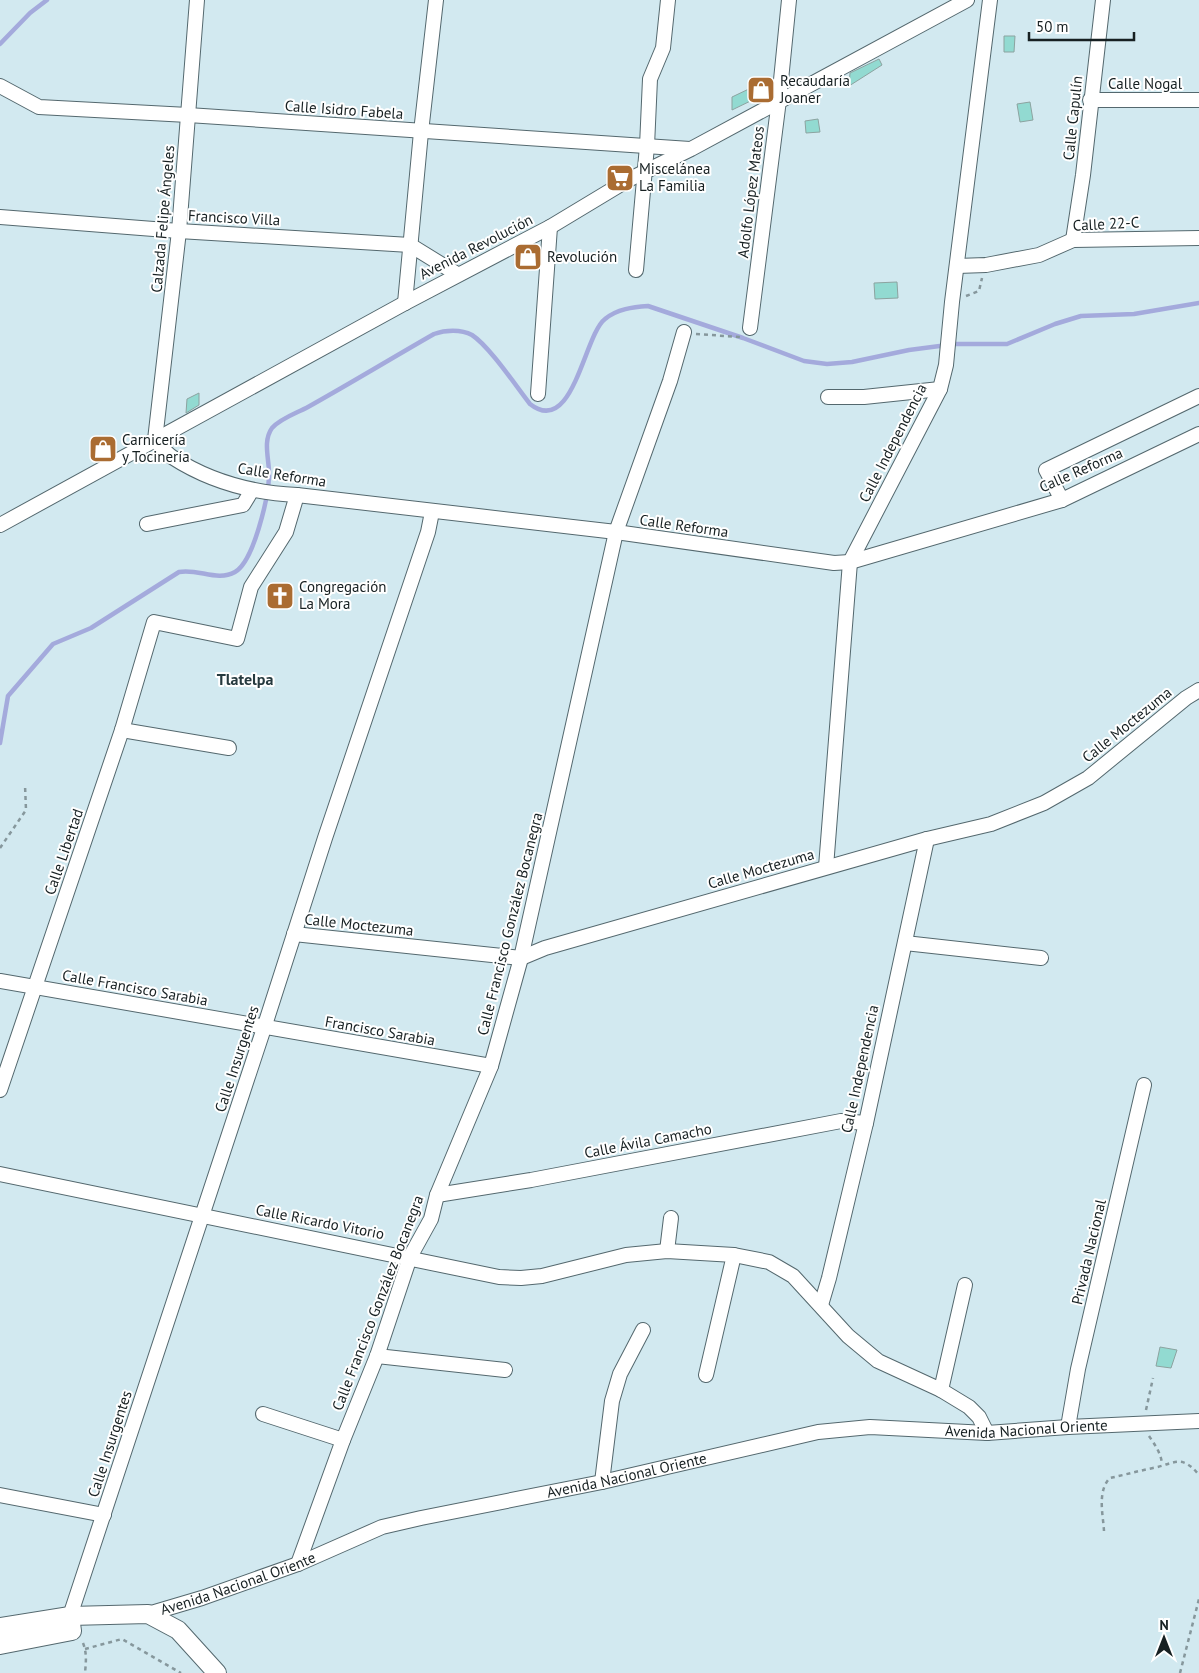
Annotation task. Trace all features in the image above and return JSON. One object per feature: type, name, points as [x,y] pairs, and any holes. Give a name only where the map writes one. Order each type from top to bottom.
[{"type":"main road","name":"Avenida Nacional Oriente","points":[[71,1623],[148,1614]]},
{"type":"main road","points":[[148,1614],[178,1630],[217,1673]]},
{"type":"main road","points":[[0,1627],[71,1623]]},
{"type":"main road","points":[[0,1645],[71,1623]]},
{"type":"street","name":"Calzada Felipe Ángeles","points":[[155,440],[179,231],[196,0]]},
{"type":"street","points":[[405,302],[436,0]]},
{"type":"street","points":[[636,270],[647,146],[650,79],[663,48],[668,0]]},
{"type":"street","name":"Adolfo López Mateos","points":[[750,328],[779,100],[789,0]]},
{"type":"street","name":"Avenida Revolución","points":[[0,525],[405,302],[550,227],[628,180],[691,149],[967,0]]},
{"type":"street","name":"Calle Independencia","points":[[826,867],[850,562],[940,389],[946,365],[952,302],[990,0]]},
{"type":"street","name":"Calle Capulín","points":[[1073,240],[1083,175],[1090,100],[1103,0]]},
{"type":"street","name":"Calle Isidro Fabela","points":[[2,90],[39,107],[188,115],[691,149]]},
{"type":"street","name":"Calle Nogal","points":[[1090,100],[1199,100]]},
{"type":"street","name":"Francisco Villa","points":[[0,217],[179,231],[410,245],[458,274]]},
{"type":"street","points":[[538,394],[550,227]]},
{"type":"street","name":"Calle 22-C","points":[[957,266],[986,265],[1040,255],[1073,240],[1199,238]]},
{"type":"street","name":"Calle Francisco González Bocanegra","points":[[298,1564],[343,1440],[377,1356],[410,1257],[431,1218],[437,1195],[491,1066],[521,958],[616,532],[670,381],[684,332]]},
{"type":"street","points":[[828,397],[864,397],[940,389]]},
{"type":"street","points":[[1062,500],[1046,470],[1199,396]]},
{"type":"street","name":"Calle Reforma","points":[[155,440],[170,456],[200,472],[227,483],[252,490],[616,532],[834,563],[850,562],[1062,500],[1199,434]]},
{"type":"street","points":[[147,524],[243,505],[252,490]]},
{"type":"street","name":"Calle Libertad","points":[[0,1090],[122,730],[154,622],[237,639],[252,587],[286,532],[297,495]]},
{"type":"street","name":"Calle Insurgentes","points":[[71,1623],[119,1465],[203,1216],[325,838],[428,532],[432,512]]},
{"type":"street","name":"Calle Moctezuma","points":[[294,934],[521,958],[545,948],[826,867],[927,839],[991,824],[1044,803],[1088,778],[1192,698],[1199,690]]},
{"type":"street","points":[[122,730],[229,748]]},
{"type":"street","name":"Calle Independencia","points":[[821,1305],[866,1123],[927,839]]},
{"type":"street","points":[[905,943],[1041,958]]},
{"type":"street","name":"Calle Francisco Sarabia","points":[[0,982],[264,1028]]},
{"type":"street","name":"Francisco Sarabia","points":[[264,1028],[491,1066]]},
{"type":"street","name":"Privada Nacional","points":[[1068,1427],[1078,1369],[1144,1085]]},
{"type":"street","name":"Calle Ávila Camacho","points":[[437,1195],[531,1180],[841,1121],[866,1123]]},
{"type":"street","name":"Calle Ricardo Vitorio","points":[[0,1174],[410,1257],[499,1277],[521,1278],[542,1276],[626,1255],[667,1251],[734,1255],[769,1262],[794,1276],[848,1336],[878,1361],[941,1390],[969,1407],[979,1417],[987,1433]]},
{"type":"street","points":[[667,1251],[671,1218]]},
{"type":"street","points":[[706,1374],[734,1255]]},
{"type":"street","points":[[941,1390],[965,1285]]},
{"type":"street","points":[[602,1482],[612,1401],[620,1374],[643,1330]]},
{"type":"street","points":[[377,1356],[505,1370]]},
{"type":"street","points":[[263,1414],[343,1440]]},
{"type":"street","name":"Avenida Nacional Oriente","points":[[148,1614],[202,1598],[298,1564],[382,1527],[602,1482],[818,1432],[870,1427],[987,1433],[1068,1427],[1199,1422]]},
{"type":"street","points":[[0,1495],[104,1514]]},
{"type":"path","points":[[952,302],[979,291],[986,265]]},
{"type":"path","points":[[684,332],[704,336],[743,338],[750,328]]},
{"type":"path","points":[[0,848],[26,810],[25,785]]},
{"type":"path","points":[[1153,1378],[1146,1408],[1147,1424],[1149,1436],[1162,1458],[1162,1465]]},
{"type":"path","points":[[1104,1531],[1102,1494],[1105,1483],[1110,1478],[1171,1462],[1183,1462],[1193,1468],[1199,1475]]},
{"type":"path","points":[[1180,1673],[1199,1600]]},
{"type":"path","points":[[71,1623],[86,1649],[85,1673]]},
{"type":"path","points":[[86,1649],[122,1639],[181,1673]]},
{"type":"building","points":[[1004,36],[1015,36],[1014,52],[1004,52]]},
{"type":"building","points":[[879,59],[882,65],[849,86],[850,73]]},
{"type":"building","points":[[772,78],[771,91],[732,110],[732,97]]},
{"type":"building","points":[[1030,102],[1033,120],[1020,122],[1017,104]]},
{"type":"building","points":[[818,119],[820,132],[806,133],[805,121]]},
{"type":"building","points":[[897,282],[898,298],[875,299],[874,283]]},
{"type":"building","points":[[199,393],[199,405],[186,413],[187,399]]},
{"type":"building","points":[[1160,1347],[1177,1350],[1171,1368],[1156,1366]]},
{"type":"waterway","points":[[0,44],[30,13],[47,0]]},
{"type":"waterway","points":[[0,743],[8,696],[53,644],[91,628],[179,572],[186,571],[221,576],[235,572],[242,566],[254,543],[263,513],[269,477],[267,439],[276,424],[434,334],[453,331],[472,335],[494,357],[530,404],[545,411],[557,407],[567,396],[576,380],[590,344],[605,319],[615,313],[631,308],[648,306],[804,361],[827,364],[852,362],[909,350],[955,344],[1007,344],[1055,324],[1081,316],[1134,314],[1199,303]]},
{"type":"place","name":"Recaudaría Joaner","points":[[761,90]]},
{"type":"place","name":"Miscelánea La Familia","points":[[620,178]]},
{"type":"place","name":"Revolución","points":[[528,257]]},
{"type":"place","name":"Carnicería y Tocinería","points":[[103,449]]},
{"type":"place","name":"Congregación La Mora","points":[[280,596]]},
{"type":"district","name":"Tlatelpa","points":[[245,679]]}]
